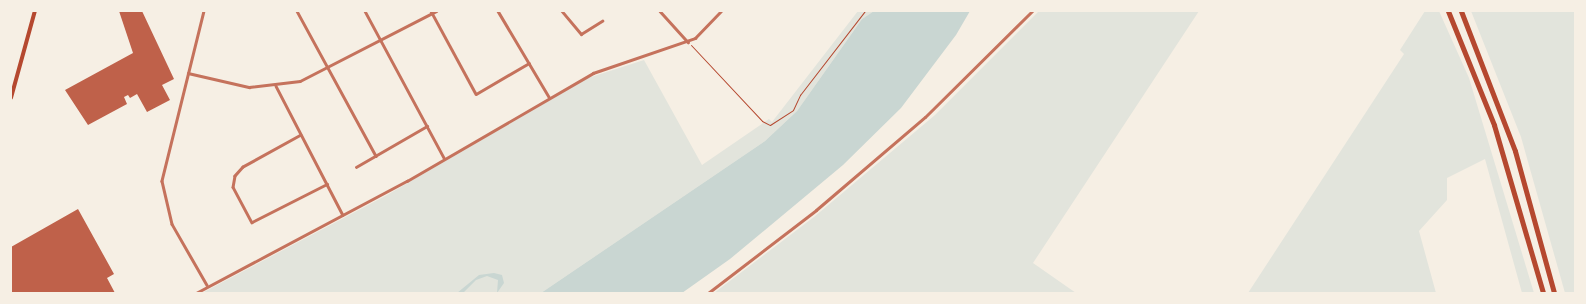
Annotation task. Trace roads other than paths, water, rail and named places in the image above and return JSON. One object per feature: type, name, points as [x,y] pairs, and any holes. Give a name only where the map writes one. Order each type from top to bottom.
[{"type":"highway","points":[[1448,11],[1497,133],[1543,293]]},
{"type":"highway","points":[[1461,11],[1515,151],[1554,293]]},
{"type":"main road","points":[[11,98],[34,11]]},
{"type":"street","points":[[204,11],[164,166],[163,189],[172,224],[206,285]]},
{"type":"street","points":[[297,11],[376,156]]},
{"type":"street","points":[[365,11],[444,158]]},
{"type":"street","points":[[188,73],[249,87],[276,86],[300,81],[329,69],[436,11]]},
{"type":"street","points":[[498,11],[549,97]]},
{"type":"street","points":[[562,11],[581,34],[602,21]]},
{"type":"street","points":[[660,11],[688,42]]},
{"type":"street","points":[[196,293],[206,285],[343,215],[549,97],[601,70],[688,42],[721,11]]},
{"type":"street","points":[[708,293],[816,210],[925,117],[1032,11]]},
{"type":"street","points":[[432,12],[476,94],[529,64]]},
{"type":"street","points":[[276,86],[343,215]]},
{"type":"street","points":[[356,167],[427,126]]},
{"type":"street","points":[[301,135],[243,167],[235,176],[233,187],[252,222],[327,184]]}]
